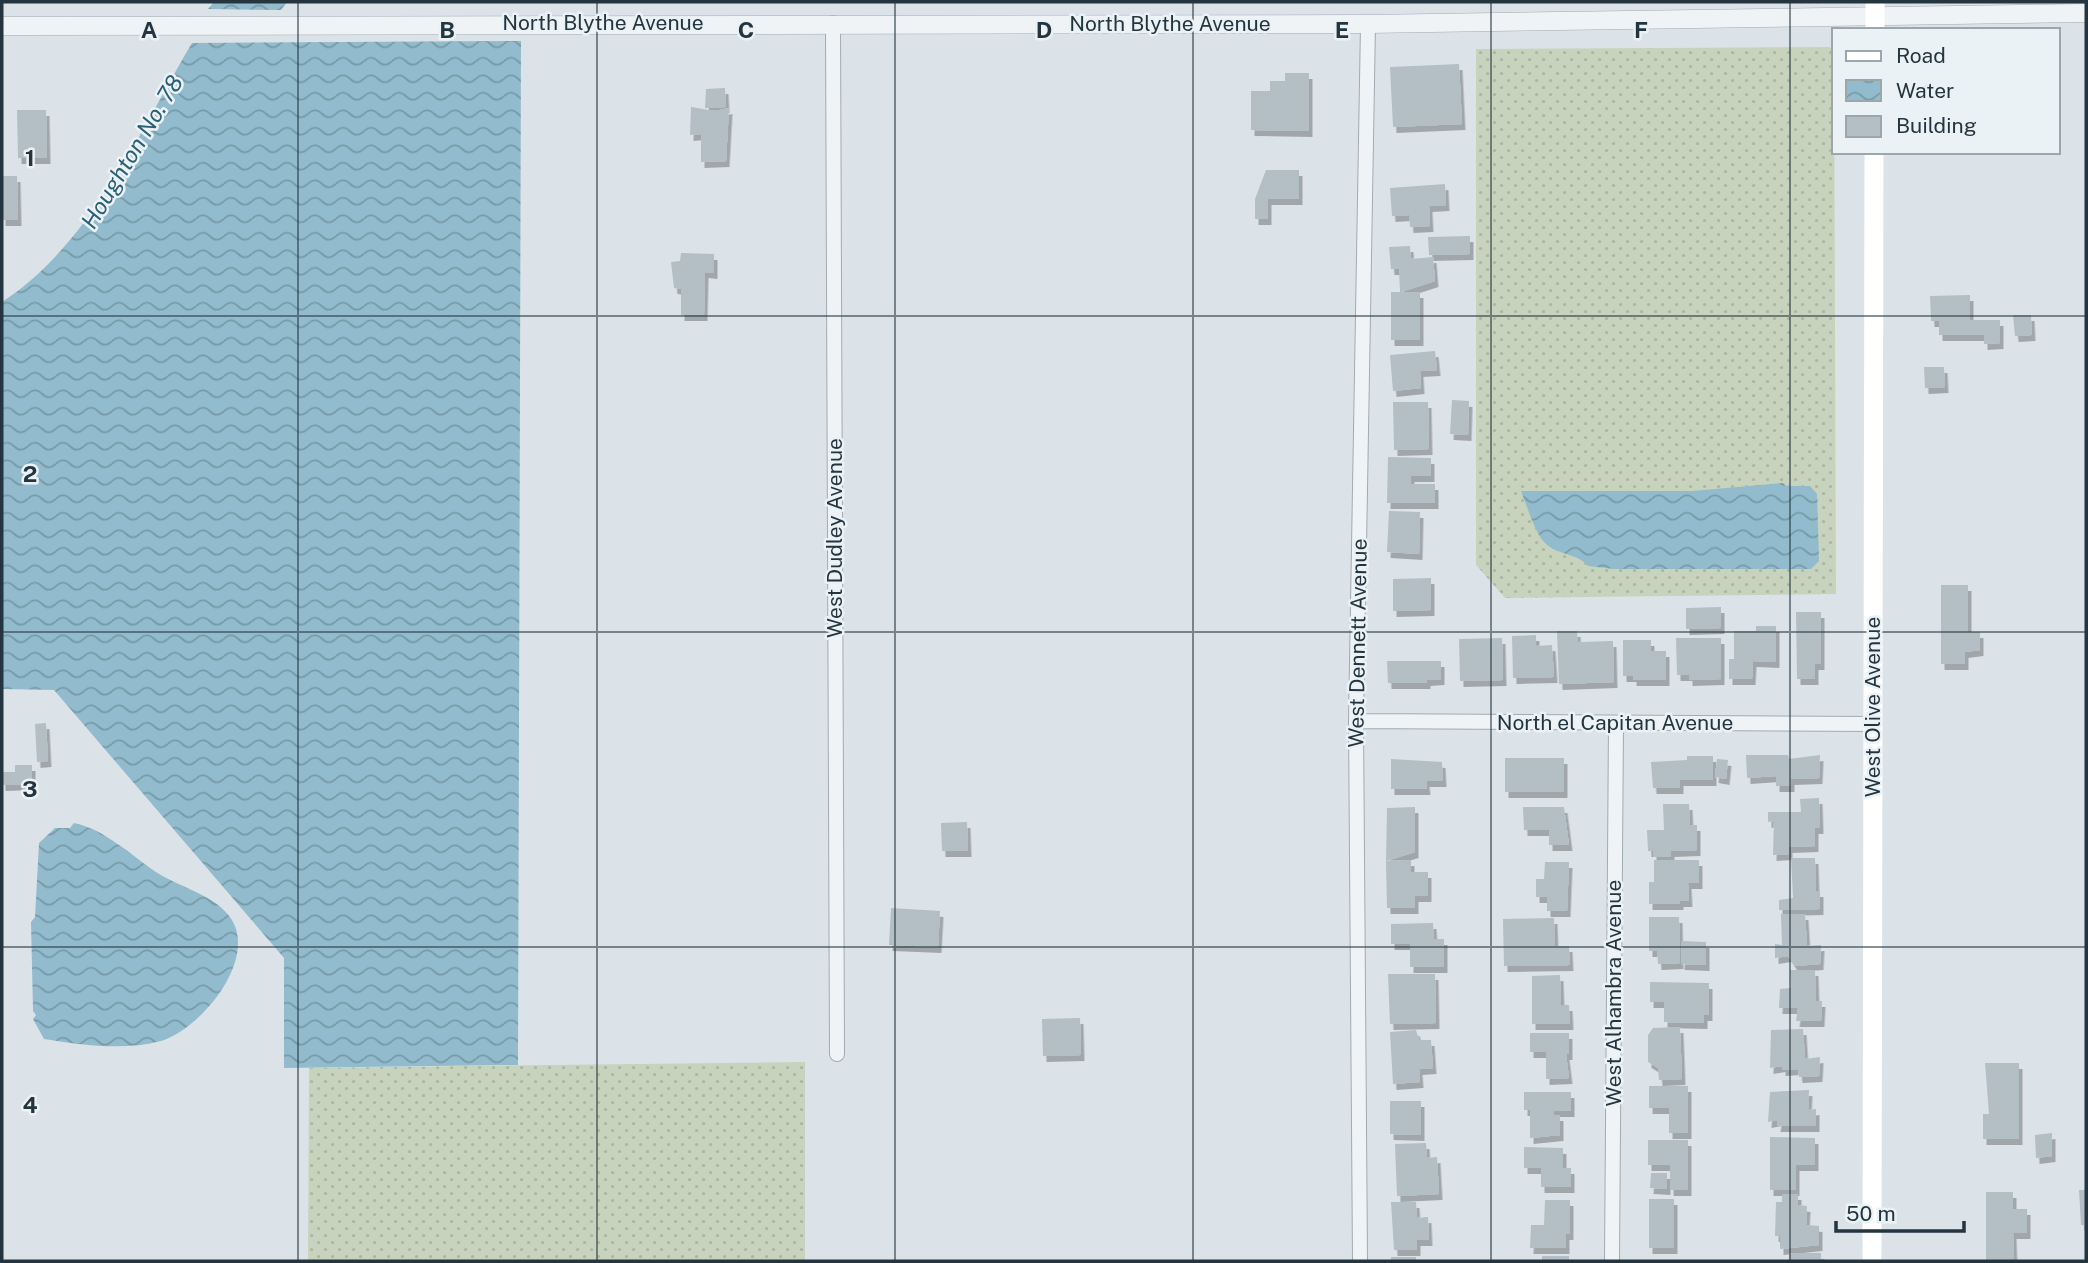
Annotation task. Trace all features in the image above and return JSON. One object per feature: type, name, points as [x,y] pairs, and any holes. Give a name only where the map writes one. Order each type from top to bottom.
[{"type":"main road","name":"West Olive Avenue","points":[[1872,1261],[1874,154]]},
{"type":"street","name":"North Blythe Avenue","points":[[2,26],[1368,24],[2086,13]]},
{"type":"street","name":"West Dudley Avenue","points":[[833,23],[837,1054]]},
{"type":"street","name":"West Dennett Avenue","points":[[1360,1261],[1356,720],[1368,24]]},
{"type":"street","name":"North el Capitan Avenue","points":[[1356,720],[1873,724]]},
{"type":"street","name":"West Alhambra Avenue","points":[[1612,1261],[1616,724]]},
{"type":"green space","points":[[1832,48],[1836,594],[1505,598],[1476,565],[1476,49]]},
{"type":"green space","points":[[805,1062],[805,1261],[308,1261],[309,1068]]},
{"type":"water","points":[[214,2],[287,2],[281,10],[208,9]]},
{"type":"water","name":"Houghton No. 78","points":[[521,41],[518,1065],[284,1068],[284,958],[54,690],[2,689],[2,302],[34,278],[62,250],[87,218],[132,149],[192,43]]},
{"type":"water","points":[[1783,483],[1786,486],[1810,486],[1817,494],[1819,561],[1811,569],[1614,569],[1588,566],[1578,558],[1555,550],[1544,542],[1534,525],[1521,491],[1692,491]]},
{"type":"water","points":[[74,823],[107,837],[156,872],[217,904],[232,920],[238,937],[237,955],[231,974],[207,1009],[192,1023],[161,1041],[117,1046],[44,1039],[33,1019],[36,1015],[33,1011],[31,922],[35,917],[39,843],[55,828],[70,828]]},
{"type":"building","points":[[1459,64],[1462,124],[1393,127],[1390,67]]},
{"type":"building","points":[[1285,73],[1309,73],[1309,131],[1251,130],[1251,91],[1270,91],[1270,81],[1285,81]]},
{"type":"building","points":[[725,88],[726,107],[705,108],[706,89]]},
{"type":"building","points":[[691,107],[715,111],[729,108],[726,161],[701,162],[701,134],[690,135]]},
{"type":"building","points":[[17,110],[46,110],[47,158],[18,158]]},
{"type":"building","points":[[1266,170],[1299,170],[1299,199],[1268,199],[1268,219],[1255,219],[1255,199]]},
{"type":"building","points":[[2,176],[17,176],[18,220],[2,220]]},
{"type":"building","points":[[1445,184],[1446,205],[1429,206],[1430,226],[1410,227],[1409,215],[1392,216],[1390,188]]},
{"type":"building","points":[[1470,236],[1470,254],[1429,255],[1428,237]]},
{"type":"building","points":[[1410,246],[1411,259],[1433,257],[1435,281],[1401,292],[1420,292],[1420,340],[1391,340],[1391,292],[1400,292],[1399,269],[1391,269],[1389,247]]},
{"type":"building","points":[[681,253],[714,254],[714,273],[705,272],[704,315],[681,315],[681,289],[674,288],[671,262],[680,261]]},
{"type":"building","points":[[1970,295],[1970,320],[2000,320],[2000,343],[1984,344],[1984,335],[1939,335],[1939,321],[1931,321],[1930,296]]},
{"type":"building","points":[[2013,315],[2031,315],[2032,335],[2015,336]]},
{"type":"building","points":[[1435,351],[1437,370],[1420,371],[1421,388],[1393,391],[1390,355]]},
{"type":"building","points":[[1924,367],[1944,367],[1945,387],[1925,388]]},
{"type":"building","points":[[1452,400],[1469,401],[1468,435],[1450,434]]},
{"type":"building","points":[[1393,402],[1428,402],[1429,449],[1394,450]]},
{"type":"building","points":[[1388,457],[1431,458],[1431,476],[1411,476],[1411,484],[1435,484],[1435,503],[1387,503]]},
{"type":"building","points":[[1389,511],[1420,512],[1419,554],[1387,552]]},
{"type":"building","points":[[1431,578],[1431,610],[1393,611],[1393,579]]},
{"type":"building","points":[[1941,585],[1968,585],[1968,632],[1980,632],[1980,650],[1965,652],[1965,664],[1941,664]]},
{"type":"building","points":[[1721,607],[1721,628],[1686,629],[1686,608]]},
{"type":"building","points":[[1796,612],[1821,612],[1821,664],[1815,664],[1815,679],[1797,679]]},
{"type":"building","points":[[1756,626],[1776,626],[1776,662],[1753,661],[1752,679],[1729,679],[1729,659],[1734,659],[1734,631],[1756,631]]},
{"type":"building","points":[[1557,631],[1577,631],[1578,642],[1613,641],[1614,682],[1559,684]]},
{"type":"building","points":[[1536,635],[1536,646],[1552,645],[1554,677],[1513,678],[1512,636]]},
{"type":"building","points":[[1502,638],[1503,680],[1460,681],[1459,639]]},
{"type":"building","points":[[1676,638],[1721,638],[1721,679],[1689,680],[1689,675],[1677,675]]},
{"type":"building","points":[[1623,640],[1651,640],[1651,651],[1666,651],[1666,680],[1633,680],[1633,676],[1623,676]]},
{"type":"building","points":[[1387,661],[1441,661],[1441,679],[1427,680],[1427,683],[1388,683]]},
{"type":"building","points":[[46,723],[48,761],[37,762],[35,724]]},
{"type":"building","points":[[1746,755],[1788,755],[1789,759],[1820,755],[1819,778],[1791,779],[1791,786],[1776,786],[1776,776],[1747,778]]},
{"type":"building","points":[[1687,756],[1713,756],[1713,780],[1680,780],[1680,788],[1653,788],[1651,762],[1687,760]]},
{"type":"building","points":[[1505,758],[1564,758],[1564,792],[1505,792]]},
{"type":"building","points":[[1391,759],[1442,762],[1443,781],[1426,781],[1427,789],[1391,789]]},
{"type":"building","points":[[1717,759],[1728,760],[1726,779],[1715,777]]},
{"type":"building","points":[[15,765],[32,765],[32,784],[2,785],[2,772],[15,772]]},
{"type":"building","points":[[1819,798],[1820,828],[1815,828],[1815,846],[1789,847],[1789,854],[1773,855],[1774,821],[1768,822],[1768,812],[1801,812],[1800,799]]},
{"type":"building","points":[[1663,804],[1689,804],[1690,825],[1697,825],[1697,850],[1671,851],[1671,857],[1653,857],[1653,851],[1648,851],[1647,830],[1664,830]]},
{"type":"building","points":[[1415,807],[1415,852],[1386,861],[1387,808]]},
{"type":"building","points":[[1523,807],[1564,807],[1569,845],[1549,845],[1549,830],[1524,830]]},
{"type":"building","points":[[967,822],[968,851],[942,851],[941,823]]},
{"type":"building","points":[[1791,858],[1815,858],[1816,891],[1820,891],[1820,909],[1779,910],[1779,900],[1793,898]]},
{"type":"building","points":[[1411,860],[1411,872],[1428,872],[1428,896],[1415,896],[1415,908],[1387,908],[1386,861]]},
{"type":"building","points":[[1654,860],[1699,860],[1699,883],[1688,883],[1689,901],[1680,901],[1680,904],[1649,904],[1649,882],[1654,882]]},
{"type":"building","points":[[1545,862],[1569,862],[1567,911],[1547,911],[1547,897],[1536,897],[1536,879],[1544,879]]},
{"type":"building","points":[[891,908],[940,911],[938,947],[889,945]]},
{"type":"building","points":[[1781,914],[1805,914],[1807,946],[1821,945],[1820,964],[1795,966],[1788,956],[1775,958],[1775,944],[1782,945]]},
{"type":"building","points":[[1649,917],[1679,917],[1680,963],[1658,964],[1657,951],[1649,951]]},
{"type":"building","points":[[1554,918],[1555,946],[1569,946],[1570,965],[1504,966],[1503,919]]},
{"type":"building","points":[[1433,923],[1434,939],[1444,939],[1444,967],[1410,967],[1410,944],[1391,944],[1391,924]]},
{"type":"building","points":[[1682,941],[1706,942],[1706,965],[1681,964]]},
{"type":"building","points":[[1790,970],[1815,970],[1816,1001],[1822,1001],[1821,1021],[1796,1021],[1798,1008],[1779,1008],[1780,989],[1791,988]]},
{"type":"building","points":[[1388,974],[1435,974],[1436,1023],[1390,1024]]},
{"type":"building","points":[[1560,975],[1561,1005],[1569,1005],[1570,1024],[1532,1024],[1532,976]]},
{"type":"building","points":[[1650,982],[1709,983],[1709,1015],[1704,1015],[1704,1023],[1664,1022],[1664,1002],[1650,1002]]},
{"type":"building","points":[[1080,1018],[1081,1055],[1043,1056],[1042,1019]]},
{"type":"building","points":[[1680,1027],[1682,1079],[1659,1080],[1658,1068],[1648,1062],[1648,1035],[1653,1028]]},
{"type":"building","points":[[1803,1029],[1805,1059],[1820,1057],[1819,1076],[1799,1077],[1798,1069],[1782,1070],[1782,1066],[1770,1068],[1771,1030]]},
{"type":"building","points":[[1416,1030],[1419,1040],[1431,1040],[1433,1068],[1419,1069],[1420,1082],[1393,1084],[1390,1032]]},
{"type":"building","points":[[1530,1033],[1569,1033],[1569,1054],[1566,1054],[1569,1078],[1546,1079],[1546,1052],[1530,1052]]},
{"type":"building","points":[[1985,1063],[2019,1063],[2019,1139],[1983,1139],[1983,1114],[1989,1114]]},
{"type":"building","points":[[1649,1086],[1688,1086],[1688,1133],[1669,1133],[1669,1108],[1649,1108]]},
{"type":"building","points":[[1809,1090],[1808,1110],[1816,1109],[1816,1126],[1777,1126],[1778,1120],[1768,1122],[1770,1092]]},
{"type":"building","points":[[1524,1092],[1571,1092],[1571,1111],[1554,1111],[1554,1115],[1560,1115],[1560,1135],[1530,1138],[1530,1110],[1524,1110]]},
{"type":"building","points":[[1390,1101],[1421,1101],[1421,1135],[1390,1134]]},
{"type":"building","points":[[2052,1133],[2052,1156],[2036,1158],[2035,1135]]},
{"type":"building","points":[[1770,1137],[1815,1138],[1815,1165],[1796,1165],[1796,1190],[1770,1190]]},
{"type":"building","points":[[1648,1140],[1688,1140],[1688,1190],[1670,1190],[1670,1165],[1648,1165]]},
{"type":"building","points":[[1426,1143],[1427,1158],[1437,1157],[1439,1194],[1397,1196],[1395,1144]]},
{"type":"building","points":[[1524,1147],[1563,1148],[1563,1168],[1571,1168],[1571,1187],[1541,1187],[1541,1168],[1524,1168]]},
{"type":"building","points":[[1651,1173],[1667,1173],[1667,1189],[1650,1188]]},
{"type":"building","points":[[2079,1190],[2086,1190],[2086,1225],[2081,1225]]},
{"type":"building","points":[[1986,1192],[2013,1192],[2013,1209],[2027,1209],[2027,1233],[2013,1233],[2014,1261],[1986,1261]]},
{"type":"building","points":[[1782,1194],[1798,1194],[1798,1205],[1807,1206],[1806,1225],[1819,1226],[1819,1245],[1780,1249],[1780,1236],[1775,1236],[1776,1202],[1782,1202]]},
{"type":"building","points":[[1649,1199],[1674,1199],[1674,1248],[1649,1248]]},
{"type":"building","points":[[1545,1200],[1570,1200],[1570,1234],[1566,1234],[1566,1248],[1530,1248],[1531,1225],[1544,1225]]},
{"type":"building","points":[[1391,1202],[1416,1202],[1417,1218],[1428,1217],[1429,1240],[1417,1240],[1417,1250],[1394,1250]]},
{"type":"building","points":[[1789,1253],[1821,1253],[1821,1261],[1789,1261]]},
{"type":"building","points":[[1542,1256],[1569,1256],[1569,1261],[1542,1261]]},
{"type":"building","points":[[1391,1257],[1416,1257],[1416,1261],[1391,1261]]}]
